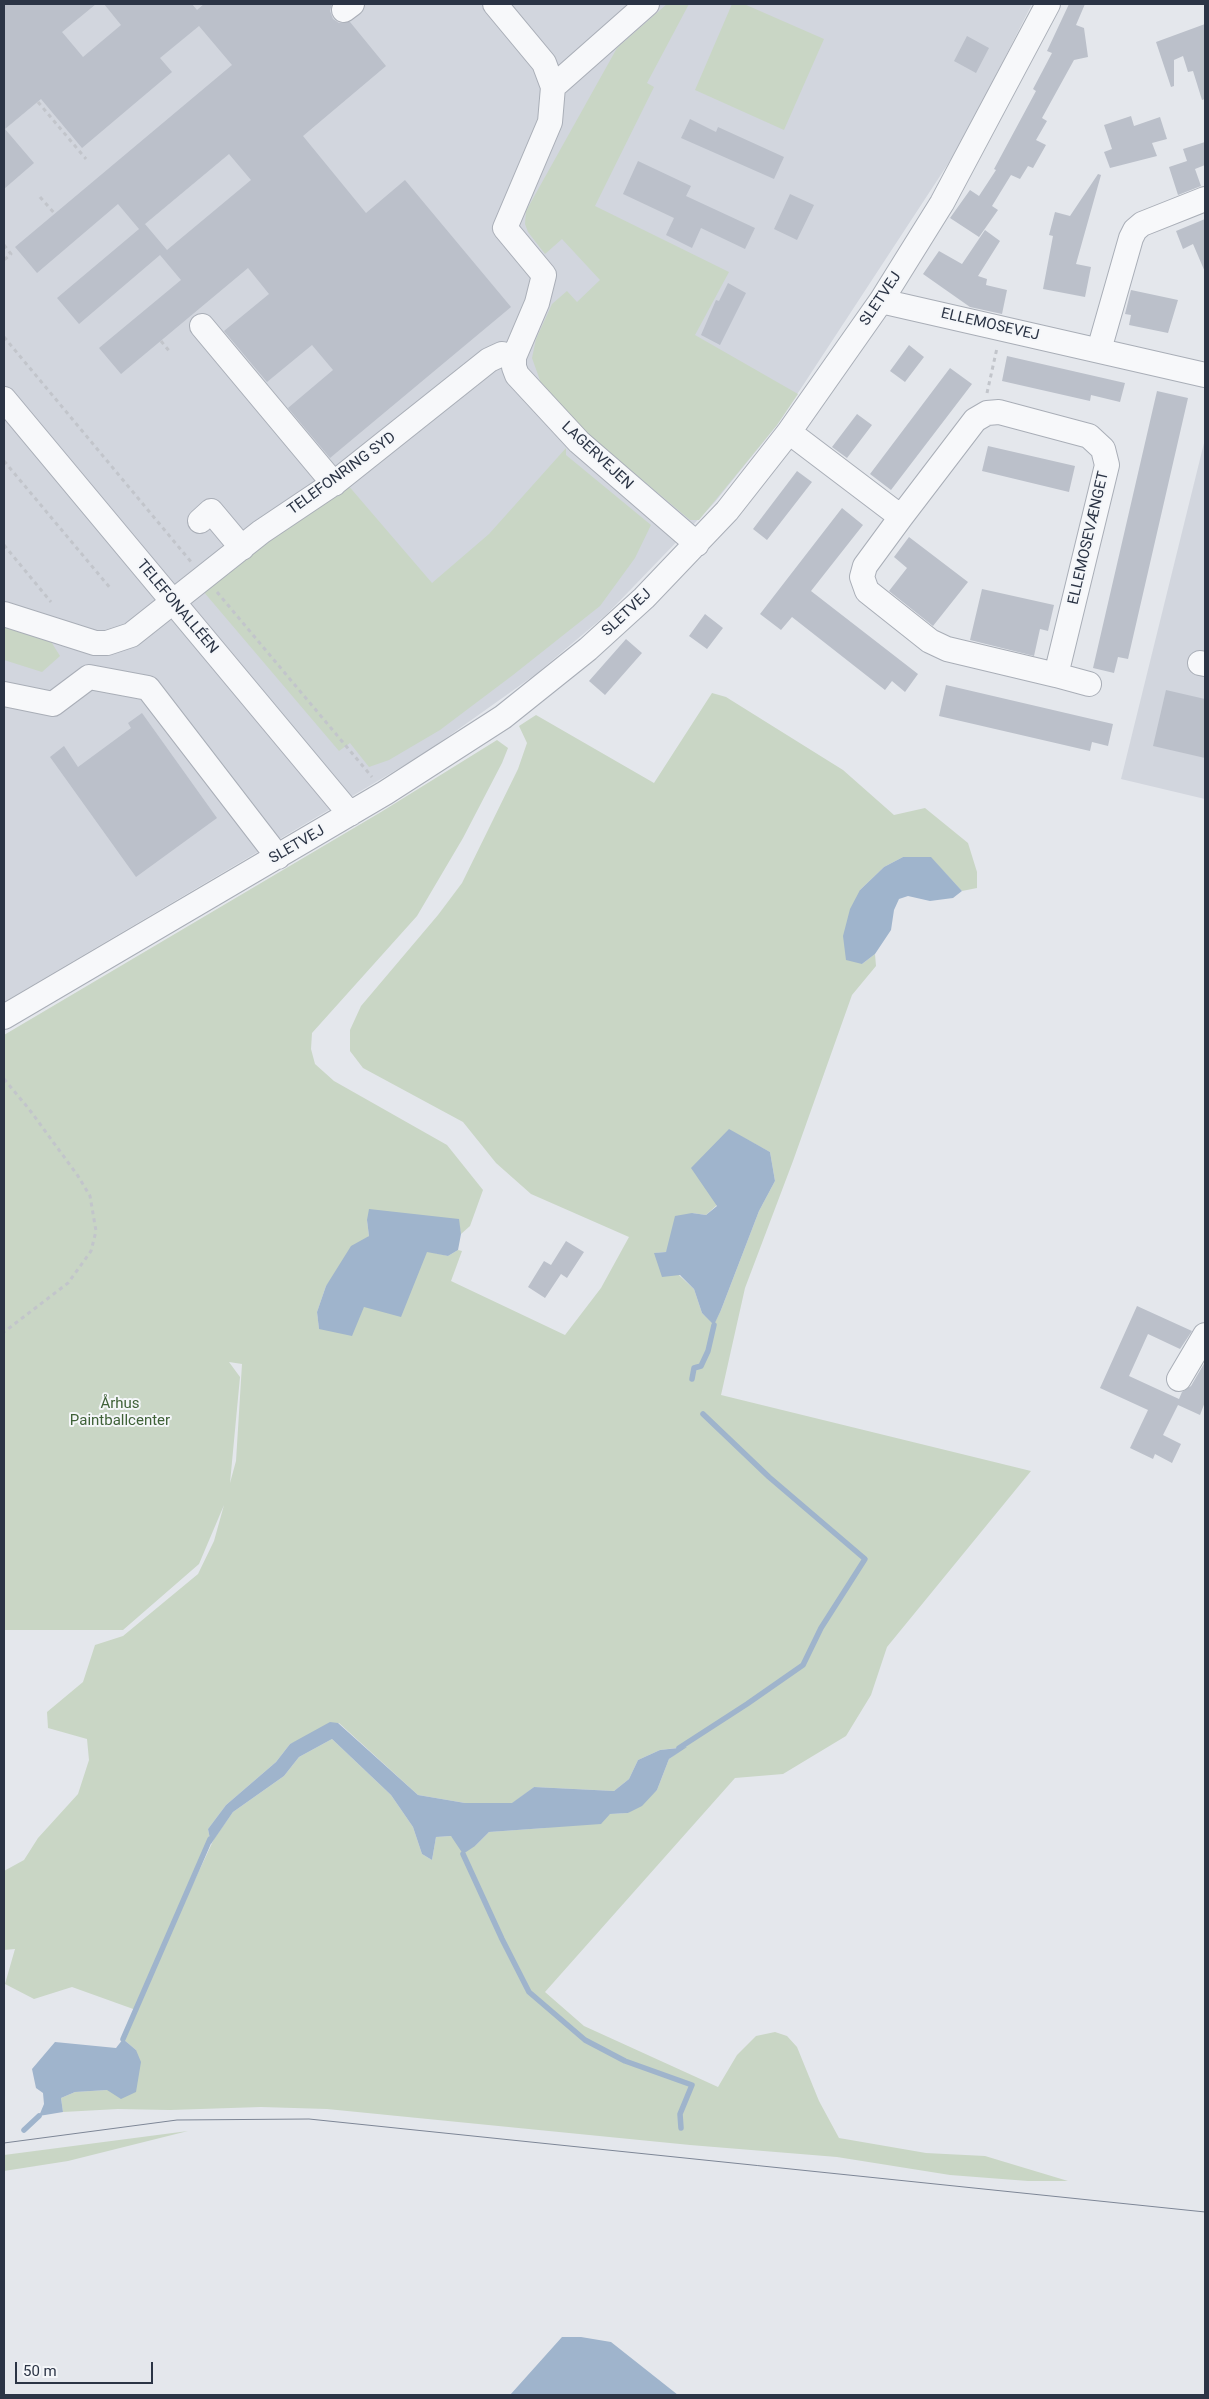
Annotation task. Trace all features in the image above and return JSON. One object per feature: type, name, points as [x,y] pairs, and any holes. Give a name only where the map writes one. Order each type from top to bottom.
[{"type":"street","points":[[495,4],[544,63],[553,87],[550,122],[505,228],[544,275],[538,303],[514,357]]},
{"type":"street","points":[[553,87],[647,4]]},
{"type":"street","name":"SLETVEJ","points":[[4,1017],[385,793],[503,717],[546,684],[616,624],[696,544],[726,511],[789,432],[881,301],[942,203],[1048,4]]},
{"type":"street","points":[[1099,350],[1135,230],[1142,224],[1205,200]]},
{"type":"street","name":"ELLEMOSEVEJ","points":[[881,301],[1205,375]]},
{"type":"street","points":[[202,326],[334,484]]},
{"type":"street","name":"TELEFONRING SYD","points":[[4,614],[77,638],[107,643],[131,635],[242,548],[334,484],[489,360],[502,354],[514,357]]},
{"type":"street","name":"LAGERVEJEN","points":[[514,357],[514,367],[517,375],[579,442],[696,544]]},
{"type":"street","name":"TELEFONALLÉEN","points":[[4,400],[350,814]]},
{"type":"street","name":"ELLEMOSEVÆNGET","points":[[987,413],[999,412],[1089,436],[1103,449],[1107,465],[1056,675]]},
{"type":"street","points":[[987,413],[975,420],[864,566],[862,577],[867,591],[930,640],[947,649],[1090,684]]},
{"type":"street","points":[[789,432],[901,517]]},
{"type":"street","points":[[208,510],[242,548]]},
{"type":"street","points":[[4,694],[54,704],[89,677],[148,688],[278,857]]},
{"type":"street","points":[[1179,1379],[1205,1335]]},
{"type":"path","points":[[38,102],[86,159]]},
{"type":"path","points":[[40,197],[55,214]]},
{"type":"path","points":[[4,245],[11,254],[4,260]]},
{"type":"path","points":[[987,413],[985,400],[1002,328]]},
{"type":"path","points":[[4,336],[385,793]]},
{"type":"path","points":[[160,341],[170,352]]},
{"type":"path","points":[[4,462],[111,589]]},
{"type":"path","points":[[4,545],[51,602]]},
{"type":"path","points":[[4,1079],[29,1108],[78,1176],[90,1196],[96,1231],[91,1251],[68,1283],[4,1332]]},
{"type":"shaded area","points":[[4,4],[1032,4],[961,144],[777,425],[715,502],[607,614],[536,674],[425,753],[4,1002]]},
{"type":"shaded area","points":[[1205,439],[1205,799],[1121,779]]},
{"type":"green space","points":[[667,4],[689,4],[647,83],[654,87],[595,206],[729,272],[695,335],[798,394],[777,425],[699,520],[690,520],[588,434],[542,386],[532,358],[536,339],[552,304],[567,291],[577,302],[600,280],[562,239],[545,254],[528,232],[525,224],[526,211],[617,48]]},
{"type":"green space","points":[[732,4],[744,4],[824,39],[784,130],[695,90]]},
{"type":"green space","points":[[566,448],[566,455],[651,525],[635,558],[600,606],[440,730],[389,760],[369,767],[350,743],[339,751],[203,591],[251,549],[347,484],[432,583],[489,534]]},
{"type":"green space","points":[[4,626],[50,640],[60,656],[42,672],[4,660]]},
{"type":"green space","name":"Århus Paintballcenter","points":[[712,693],[726,697],[843,770],[894,815],[925,808],[968,843],[977,872],[977,888],[962,891],[931,858],[903,857],[884,867],[860,890],[862,964],[875,954],[876,966],[852,995],[793,1161],[745,1288],[721,1395],[1031,1471],[887,1647],[871,1695],[846,1736],[783,1774],[735,1778],[545,1992],[584,2026],[718,2087],[737,2055],[756,2036],[775,2032],[787,2036],[797,2047],[819,2101],[839,2138],[926,2153],[985,2156],[1068,2181],[1028,2181],[950,2175],[837,2157],[690,2145],[327,2109],[261,2107],[170,2110],[118,2109],[63,2112],[61,2098],[75,2092],[107,2090],[136,2050],[123,2039],[136,2010],[72,1987],[34,1999],[5,1984],[15,1949],[4,1950],[4,1871],[24,1860],[38,1838],[78,1794],[89,1760],[87,1739],[48,1728],[47,1712],[83,1682],[95,1645],[123,1636],[198,1574],[214,1541],[224,1505],[199,1564],[123,1630],[4,1630],[4,1035],[381,812],[497,740],[508,748],[502,763],[463,838],[417,916],[312,1033],[311,1049],[315,1064],[334,1081],[447,1145],[483,1190],[470,1226],[461,1234],[458,1219],[367,1220],[369,1236],[326,1286],[317,1312],[319,1329],[364,1307],[427,1251],[448,1256],[458,1250],[462,1251],[451,1281],[565,1335],[601,1288],[629,1237],[531,1194],[496,1163],[463,1122],[363,1068],[350,1051],[350,1030],[361,1006],[438,915],[462,883],[518,769],[527,743],[519,726],[536,715],[654,783]],"holes":[[[729,1130],[770,1152],[775,1181],[759,1211],[714,1324],[702,1313],[694,1289],[655,1253],[666,1252],[692,1213],[706,1215],[717,1205]],[[229,1362],[242,1364],[236,1461],[230,1483],[240,1377]],[[339,1723],[418,1795],[465,1803],[513,1803],[534,1787],[614,1791],[629,1779],[638,1760],[660,1750],[685,1747],[669,1759],[657,1790],[628,1813],[610,1814],[544,1828],[489,1832],[475,1846],[451,1836],[436,1837],[432,1860],[422,1854],[413,1827],[391,1795],[332,1739],[299,1757],[284,1776],[233,1812],[214,1839],[175,1922],[210,1839],[208,1829],[226,1805],[276,1762],[290,1744]]]},
{"type":"green space","points":[[188,2131],[68,2161],[4,2171],[4,2155]]},
{"type":"water","points":[[903,857],[931,857],[962,891],[953,898],[930,901],[908,896],[899,899],[894,910],[891,930],[875,954],[862,964],[846,960],[843,936],[850,909],[860,890],[884,867]]},
{"type":"water","points":[[729,1129],[770,1152],[775,1181],[759,1211],[714,1325],[702,1313],[694,1289],[680,1275],[662,1277],[654,1253],[666,1252],[675,1216],[692,1213],[706,1215],[717,1206],[691,1168]]},
{"type":"water","points":[[369,1209],[459,1219],[461,1234],[458,1250],[448,1256],[427,1252],[401,1317],[364,1307],[352,1336],[319,1329],[317,1312],[326,1286],[351,1246],[369,1236],[367,1220]]},
{"type":"water","points":[[330,1722],[338,1723],[418,1795],[465,1803],[512,1803],[534,1787],[614,1791],[629,1779],[638,1760],[660,1750],[687,1747],[669,1759],[657,1790],[642,1806],[628,1813],[610,1814],[601,1824],[489,1832],[475,1846],[463,1854],[451,1836],[436,1837],[432,1860],[422,1854],[413,1827],[391,1795],[332,1739],[299,1757],[284,1776],[233,1812],[211,1844],[208,1829],[226,1805],[276,1762],[290,1744]]},
{"type":"water","points":[[123,2039],[136,2050],[141,2062],[136,2092],[121,2099],[107,2090],[75,2092],[61,2098],[63,2112],[39,2116],[44,2104],[43,2093],[36,2088],[32,2069],[55,2042],[116,2048]]},
{"type":"water","points":[[562,2337],[581,2337],[611,2342],[678,2395],[510,2395]]},
{"type":"building","points":[[4,4],[96,4],[62,32],[83,57],[121,25],[104,4],[192,4],[197,10],[204,4],[332,4],[330,11],[333,19],[339,23],[350,22],[386,66],[303,136],[366,213],[405,180],[511,307],[330,458],[288,408],[333,370],[312,345],[267,382],[224,331],[269,294],[248,268],[121,374],[99,348],[181,280],[160,255],[79,324],[57,298],[145,224],[139,229],[118,204],[37,273],[15,247],[232,65],[199,26],[160,58],[172,72],[82,148],[41,99],[5,129],[34,163],[4,189]],"holes":[[[229,154],[251,180],[167,250],[145,224]]]},
{"type":"building","points":[[1069,4],[1085,4],[1076,25],[1084,28],[1088,57],[1074,60],[1042,118],[1047,121],[1036,140],[1046,145],[1033,168],[1028,166],[1020,179],[1011,175],[992,206],[998,210],[979,237],[950,218],[970,190],[979,196],[996,170],[994,169],[1036,91],[1033,89],[1052,53],[1047,51]]},
{"type":"building","points":[[1205,24],[1205,99],[1202,100],[1193,71],[1188,72],[1183,56],[1174,60],[1174,86],[1171,87],[1156,42]]},
{"type":"building","points":[[967,36],[989,48],[976,73],[954,61]]},
{"type":"building","points":[[1131,116],[1134,126],[1160,117],[1167,139],[1152,143],[1157,156],[1110,168],[1104,152],[1112,149],[1104,125]]},
{"type":"building","points":[[690,119],[716,132],[718,127],[784,157],[774,179],[681,138]]},
{"type":"building","points":[[1205,142],[1205,165],[1195,169],[1201,186],[1178,195],[1169,167],[1187,161],[1183,149]]},
{"type":"building","points":[[638,161],[691,186],[686,196],[755,228],[745,249],[701,228],[692,248],[666,235],[674,218],[623,194]]},
{"type":"building","points":[[1098,174],[1101,175],[1076,264],[1091,267],[1085,297],[1043,289],[1053,236],[1049,235],[1055,212],[1070,216]]},
{"type":"building","points":[[790,194],[814,205],[797,240],[774,229]]},
{"type":"building","points":[[1205,219],[1205,272],[1193,244],[1183,249],[1176,231]]},
{"type":"building","points":[[985,230],[1000,241],[978,276],[987,279],[986,285],[1007,290],[1002,314],[970,307],[923,274],[939,251],[962,264]]},
{"type":"building","points":[[728,283],[746,293],[720,345],[701,335],[716,300],[719,301]]},
{"type":"building","points":[[1131,290],[1178,300],[1168,333],[1129,325],[1131,315],[1125,314]]},
{"type":"building","points":[[909,345],[924,357],[905,382],[890,371]]},
{"type":"building","points":[[1007,356],[1125,383],[1120,402],[1091,395],[1090,401],[1002,381]]},
{"type":"building","points":[[950,368],[972,384],[891,490],[870,474]]},
{"type":"building","points":[[1157,391],[1188,398],[1128,659],[1118,657],[1114,673],[1093,668]]},
{"type":"building","points":[[857,414],[872,425],[847,458],[832,447]]},
{"type":"building","points":[[988,446],[1075,466],[1069,492],[982,471]]},
{"type":"building","points":[[797,471],[812,482],[767,540],[753,529]]},
{"type":"building","points":[[842,508],[863,525],[811,591],[918,674],[905,692],[892,681],[885,690],[792,617],[781,630],[760,614]]},
{"type":"building","points":[[909,537],[968,582],[933,626],[889,591],[907,568],[894,557]]},
{"type":"building","points":[[982,589],[1054,605],[1048,631],[1040,629],[1034,656],[970,640]]},
{"type":"building","points":[[705,614],[723,628],[707,649],[689,636]]},
{"type":"building","points":[[626,639],[642,653],[605,695],[589,681]]},
{"type":"building","points":[[946,685],[1113,724],[1108,746],[1092,742],[1090,751],[939,716]]},
{"type":"building","points":[[1166,690],[1205,699],[1205,758],[1153,746]]},
{"type":"building","points":[[142,713],[217,818],[136,877],[50,757],[64,746],[78,767],[131,728],[128,723]]},
{"type":"building","points":[[566,1241],[584,1252],[567,1278],[561,1274],[545,1298],[528,1287],[544,1261],[551,1265]]},
{"type":"building","points":[[1137,1306],[1192,1331],[1180,1349],[1148,1334],[1129,1376],[1179,1399],[1182,1392],[1191,1386],[1205,1362],[1205,1402],[1200,1415],[1178,1405],[1163,1435],[1181,1444],[1172,1463],[1155,1454],[1153,1459],[1130,1448],[1148,1410],[1100,1388]]},
{"type":"waterway","points":[[692,1379],[694,1368],[701,1366],[708,1351],[714,1325]]},
{"type":"waterway","points":[[679,1748],[803,1665],[821,1628],[865,1559],[769,1477],[703,1414]]},
{"type":"waterway","points":[[123,2039],[210,1839]]},
{"type":"waterway","points":[[463,1854],[529,1992],[585,2040],[625,2061],[692,2085],[680,2114],[681,2128]]},
{"type":"waterway","points":[[24,2130],[39,2116]]},
{"type":"tram line","points":[[4,2143],[177,2120],[309,2119],[1205,2212]]}]
